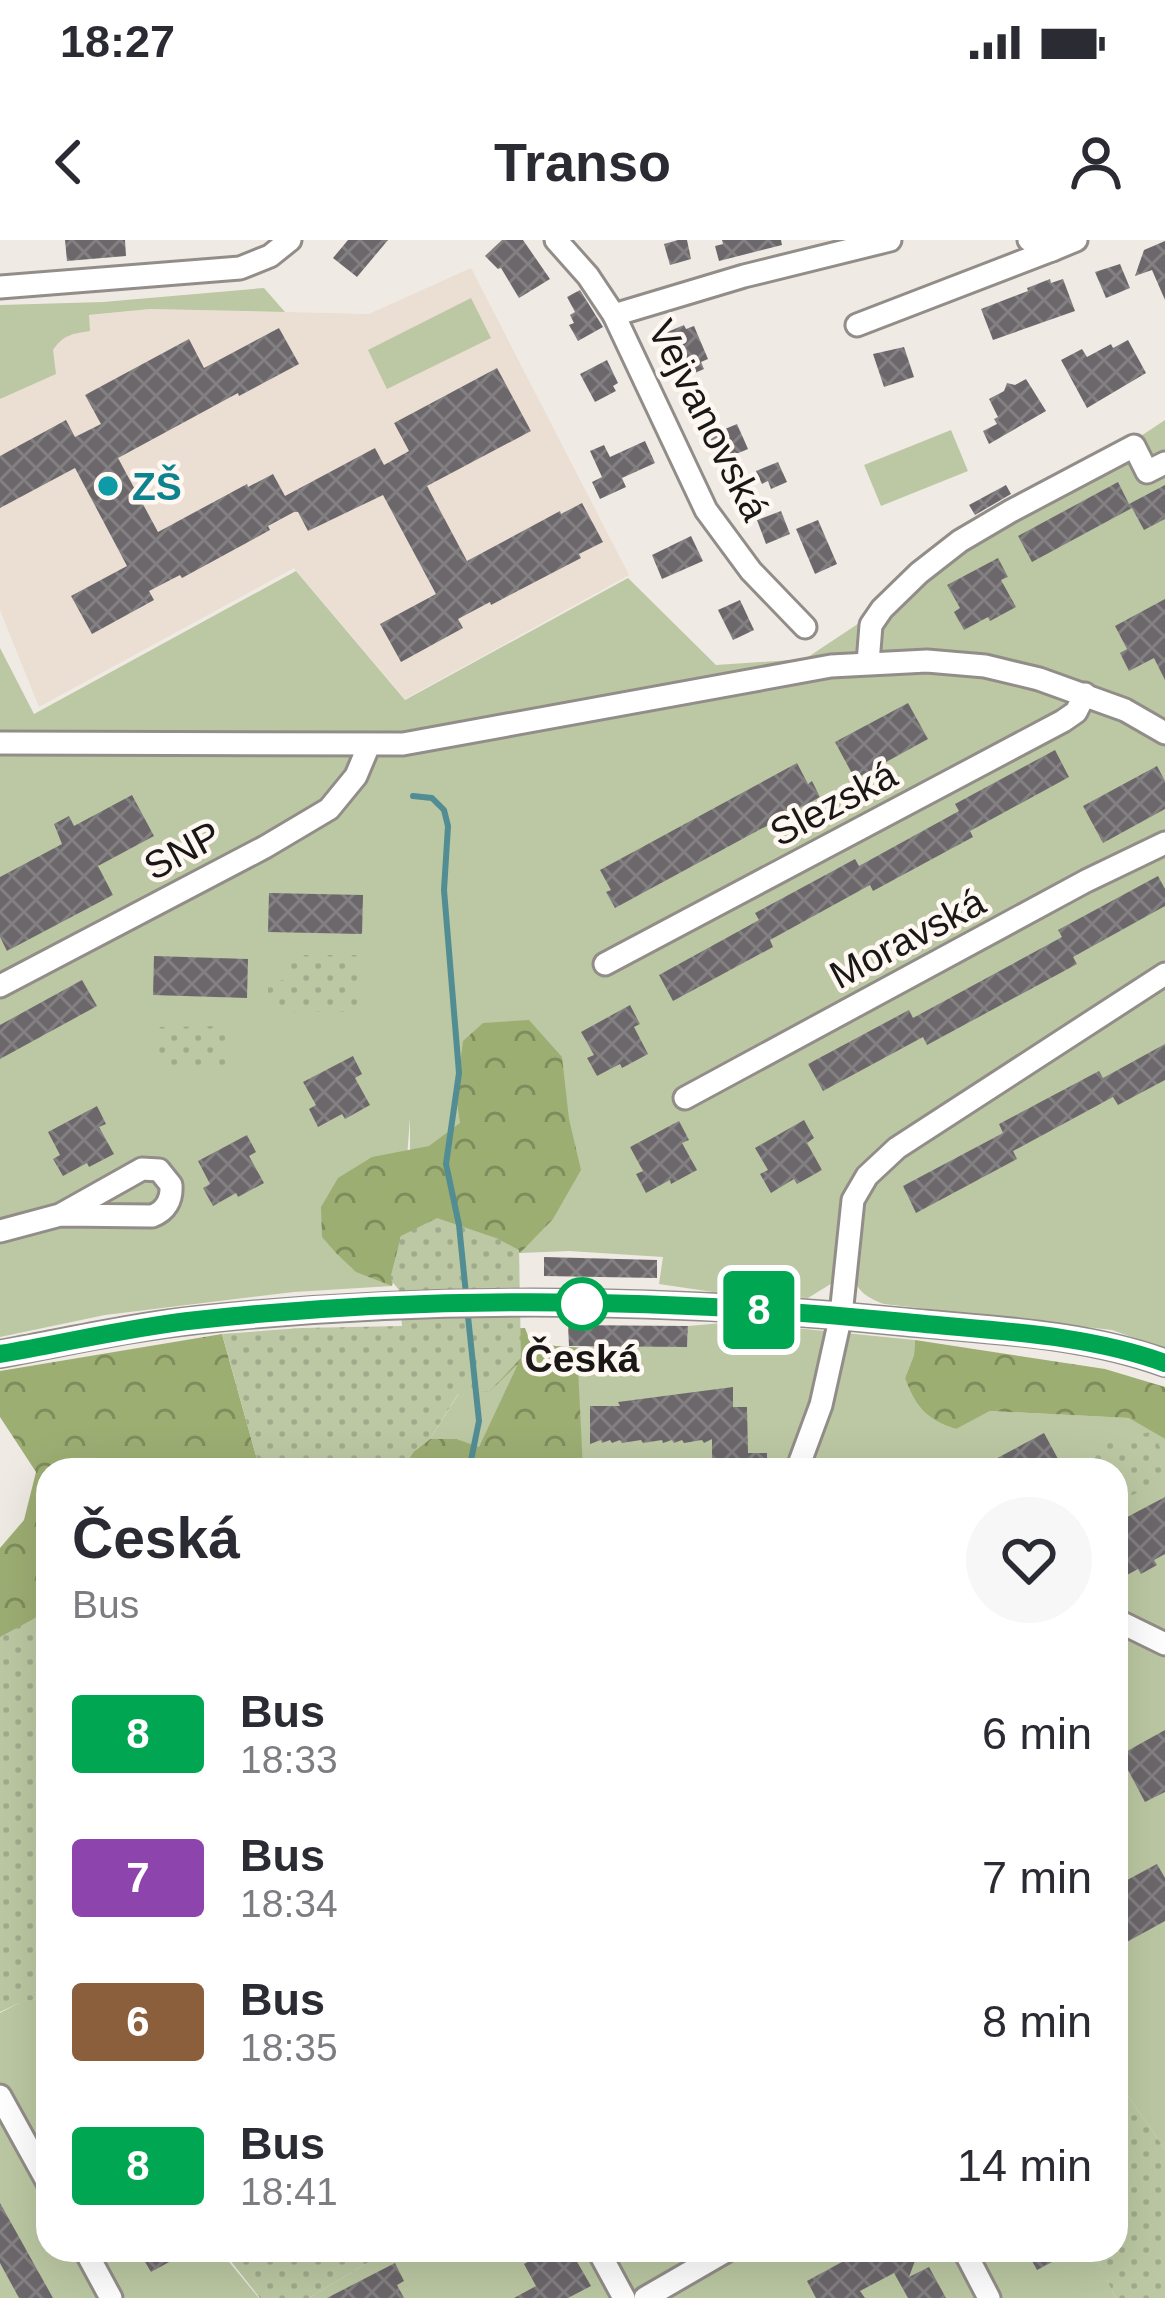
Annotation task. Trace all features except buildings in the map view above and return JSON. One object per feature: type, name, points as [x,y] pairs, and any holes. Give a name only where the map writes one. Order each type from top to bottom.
[{"type":"street","points":[[0,287],[240,268],[270,256],[290,240]]},
{"type":"street","name":"Vejvanovská","points":[[556,240],[614,315],[706,510],[751,571],[805,627]]},
{"type":"street","points":[[614,315],[890,240]]},
{"type":"street","points":[[1029,240],[1052,250]]},
{"type":"street","points":[[857,325],[1076,240]]},
{"type":"street","points":[[868,663],[868,633],[875,618],[960,542],[1134,446],[1148,472],[1165,463]]},
{"type":"street","points":[[0,743],[403,744],[831,666],[927,661],[985,666],[1085,694],[1165,733]]},
{"type":"street","name":"Slezská","points":[[605,964],[1063,721],[1076,712],[1085,694]]},
{"type":"street","name":"SNP","points":[[0,986],[298,830],[329,809],[356,776],[369,746]]},
{"type":"street","name":"Moravská","points":[[685,1098],[1165,843]]},
{"type":"street","points":[[801,1458],[820,1405],[841,1315],[850,1212],[858,1191],[897,1148],[1165,974]]},
{"type":"street","points":[[0,1231],[60,1215]]},
{"type":"street","points":[[0,1354],[191,1321],[360,1306],[537,1303],[841,1315],[1075,1340],[1165,1363]]},
{"type":"street","points":[[1128,1627],[1165,1644]]},
{"type":"street","points":[[0,2096],[36,2161]]},
{"type":"street","points":[[92,2262],[111,2298]]},
{"type":"street","points":[[604,2262],[624,2298]]},
{"type":"street","points":[[644,2298],[707,2262]]},
{"type":"street","points":[[970,2262],[989,2298]]},
{"type":"shaded area","points":[[471,268],[629,575],[405,699],[294,568],[39,707],[0,610],[0,325],[150,309],[369,314]]},
{"type":"green space","points":[[264,288],[285,312],[150,309],[89,315],[90,331],[65,338],[53,350],[56,374],[0,399],[0,305],[103,302]]},
{"type":"green space","points":[[471,298],[491,338],[387,389],[368,350]]},
{"type":"green space","points":[[1165,420],[1165,1349],[1112,1330],[884,1304],[858,1287],[855,1269],[808,1298],[659,1284],[663,1257],[520,1253],[410,1183],[410,1118],[392,1286],[294,1292],[105,1315],[0,1337],[0,648],[34,714],[296,571],[405,700],[628,578],[716,665],[805,659]]},
{"type":"green space","points":[[951,430],[968,471],[881,506],[864,465]]},
{"type":"green space","points":[[287,955],[361,955],[361,1012],[268,1011],[268,980],[287,980]]},
{"type":"green space","points":[[529,1020],[562,1057],[581,1170],[553,1219],[520,1253],[496,1238],[401,1236],[392,1286],[356,1272],[322,1237],[321,1207],[338,1178],[372,1157],[429,1146],[460,1123],[456,1095],[463,1041],[483,1023]]},
{"type":"green space","points":[[230,1026],[231,1066],[154,1068],[153,1027]]},
{"type":"green space","points":[[437,1218],[519,1250],[521,1358],[490,1391],[458,1394],[430,1439],[409,1458],[257,1458],[222,1334],[402,1326],[399,1290],[390,1279],[401,1236]]},
{"type":"green space","points":[[734,1322],[915,1340],[905,1378],[955,1429],[990,1411],[1130,1418],[1165,1439],[1165,2149],[1128,2096],[1128,1458],[506,1458],[457,1439],[430,1439],[459,1393],[531,1344],[687,1346],[688,1326]]},
{"type":"green space","points":[[525,1328],[531,1344],[582,1348],[578,1367],[582,1458],[409,1458],[430,1439],[457,1439],[479,1447],[518,1364],[490,1391],[458,1393],[404,1332]]},
{"type":"green space","points":[[222,1334],[257,1458],[36,1458],[36,1472],[0,1417],[0,1371]]},
{"type":"green space","points":[[915,1340],[1105,1369],[1165,1387],[1165,1439],[1129,1418],[990,1411],[956,1429],[923,1411],[913,1397],[905,1378]]},
{"type":"green space","points":[[1150,1432],[1162,1456],[1160,1483],[1128,1497],[1128,1458],[1087,1458],[1090,1450]]},
{"type":"green space","points":[[36,1472],[36,1644],[0,1703],[0,1548],[24,1520]]},
{"type":"green space","points":[[36,1618],[36,1999],[0,2012],[0,1637]]},
{"type":"green space","points":[[36,1999],[36,2262],[229,2262],[259,2298],[0,2298],[0,2013]]},
{"type":"green space","points":[[1128,2096],[1165,2149],[1165,2298],[1116,2298],[1107,2281],[1113,2270],[1098,2262],[1128,2262]]},
{"type":"green space","points":[[232,2262],[369,2262],[309,2298],[260,2298]]},
{"type":"green space","points":[[369,2262],[1098,2262],[1114,2270],[1107,2281],[1116,2298],[309,2298]]},
{"type":"waterway","points":[[413,796],[432,798],[444,810],[448,826],[444,890],[459,1073],[446,1164],[466,1294]]},
{"type":"waterway","points":[[467,1307],[479,1421],[471,1458]]},
{"type":"bus line","name":"8","points":[[0,1354],[235,1316],[343,1306],[537,1303],[841,1315],[1075,1340],[1165,1363]]},
{"type":"place","name":"ZŠ","points":[[108,486]]},
{"type":"place","name":"Česká","points":[[582,1304]]}]
